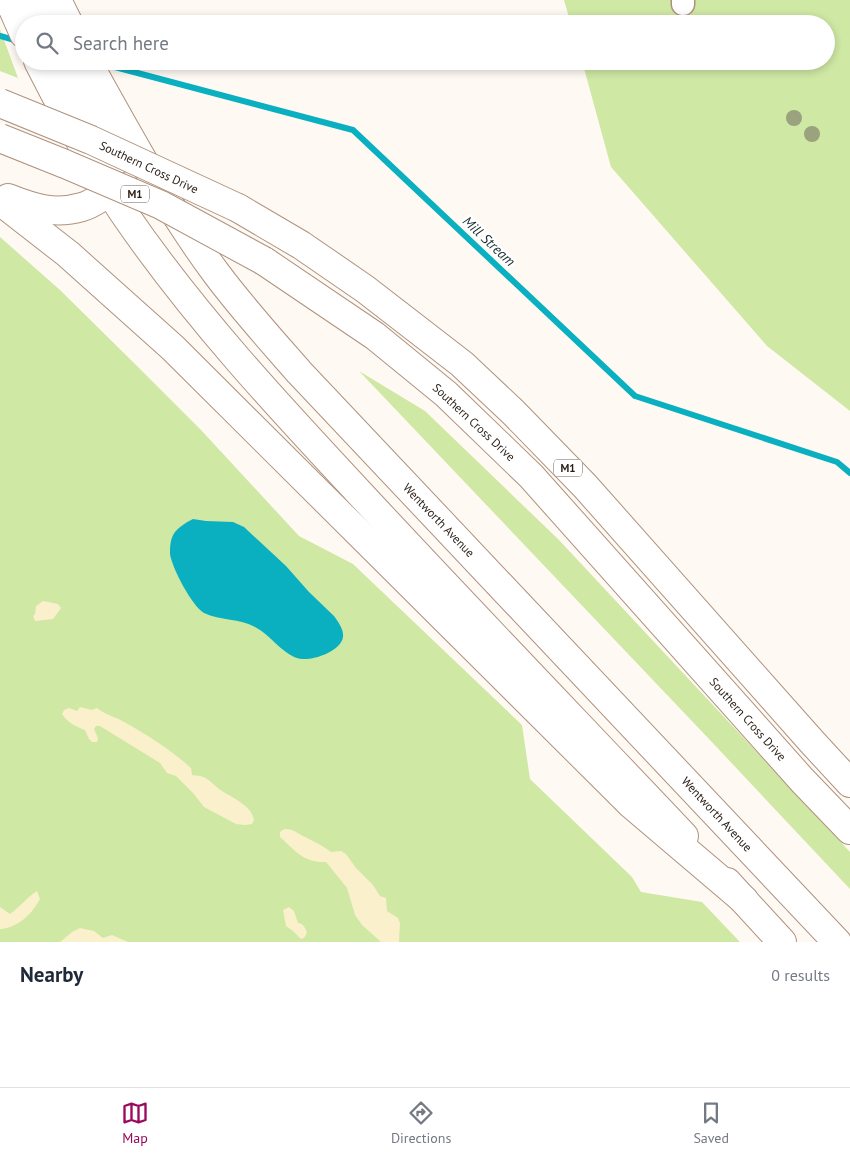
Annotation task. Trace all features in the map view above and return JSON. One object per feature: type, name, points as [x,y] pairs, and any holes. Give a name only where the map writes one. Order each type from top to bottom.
[{"type":"main road","points":[[9,0],[20,15]]},
{"type":"main road","points":[[32,15],[34,0]]},
{"type":"main road","points":[[57,0],[64,15]]},
{"type":"main road","points":[[43,70],[110,192],[179,290],[246,370],[396,533],[782,942]]},
{"type":"main road","points":[[0,195],[40,210],[53,212],[83,207],[110,192],[118,178],[118,162],[79,70]]},
{"type":"main road","name":"Wentworth Avenue","points":[[80,70],[121,122],[193,240],[242,306],[306,380],[837,942]]},
{"type":"main road","name":"Southern Cross Drive","points":[[0,103],[90,140],[238,208],[300,245],[365,289],[462,364],[514,412],[585,486],[813,743],[850,782]]},
{"type":"main road","name":"Southern Cross Drive","points":[[0,138],[161,205],[264,261],[375,336],[446,394],[531,476],[802,780],[850,830]]},
{"type":"main road","points":[[0,201],[68,254],[173,348],[631,804],[744,900]]},
{"type":"green space","points":[[564,0],[850,0],[850,411],[767,346],[611,167],[584,70],[835,70],[835,15],[568,15]]},
{"type":"green space","points":[[0,29],[18,78],[0,71]]},
{"type":"green space","points":[[0,237],[60,290],[201,430],[299,536],[353,564],[522,725],[530,779],[632,877],[641,892],[702,902],[740,942],[0,942]]},
{"type":"green space","points":[[359,371],[425,411],[559,540],[850,852],[850,889],[709,739]]},
{"type":"sand","points":[[43,601],[58,604],[61,608],[53,619],[35,621],[33,616],[36,606]]},
{"type":"sand","points":[[80,707],[92,710],[97,708],[160,744],[191,768],[192,775],[206,778],[246,807],[253,815],[254,820],[252,824],[236,824],[204,807],[176,776],[167,773],[160,763],[100,726],[96,726],[94,729],[98,738],[97,742],[92,742],[85,730],[72,724],[62,714],[64,710],[69,708],[77,711]]},
{"type":"sand","points":[[284,829],[294,831],[331,852],[341,851],[346,854],[380,896],[386,898],[387,911],[398,918],[400,923],[399,942],[381,942],[362,925],[355,915],[347,888],[326,862],[318,862],[300,855],[280,837],[280,832]]},
{"type":"sand","points":[[37,891],[40,899],[29,915],[13,926],[0,929],[0,907],[10,914]]},
{"type":"sand","points":[[289,907],[294,911],[298,923],[303,925],[306,930],[307,933],[304,938],[301,939],[286,926],[283,910]]},
{"type":"sand","points":[[80,928],[94,931],[103,938],[112,935],[128,942],[60,942]]},
{"type":"water","points":[[193,519],[233,522],[244,527],[286,566],[334,616],[343,631],[343,637],[338,646],[327,654],[302,659],[289,654],[267,635],[249,624],[210,616],[199,609],[183,586],[174,568],[170,554],[173,534],[181,526]]},
{"type":"waterway","name":"Mill Stream","points":[[0,36],[15,40]]},
{"type":"waterway","name":"Mill Stream","points":[[126,70],[353,130],[635,396],[837,462],[850,473]]}]
